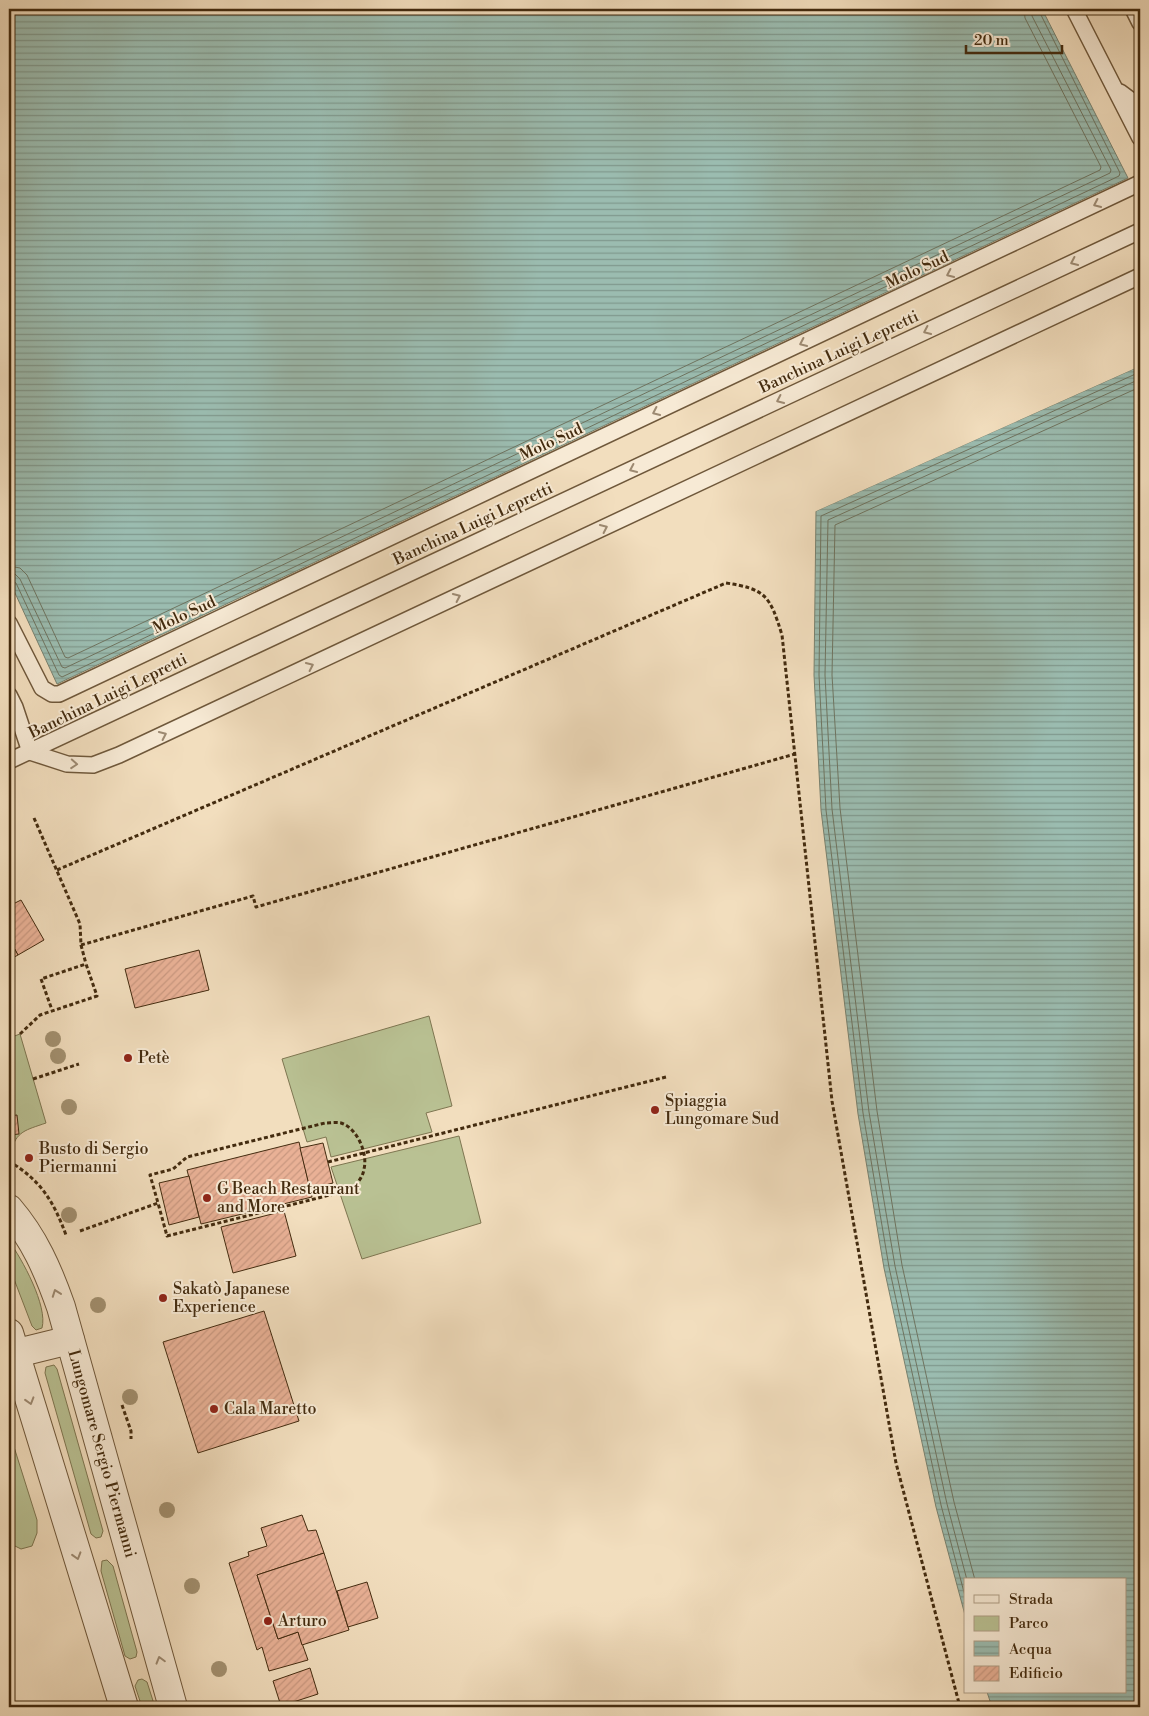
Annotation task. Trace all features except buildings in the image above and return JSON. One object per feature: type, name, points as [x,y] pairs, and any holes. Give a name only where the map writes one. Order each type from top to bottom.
[{"type":"street","name":"Lungomare Sergio Piermanni","points":[[9,1209],[28,1233],[44,1262],[61,1307],[173,1707]]},
{"type":"street","points":[[70,1340],[11,1347],[124,1707]]},
{"type":"lane","points":[[1074,9],[1140,138]]},
{"type":"lane","points":[[1133,9],[1140,23]]},
{"type":"lane","points":[[1116,89],[1140,107]]},
{"type":"lane","name":"Molo Sud","points":[[9,623],[42,688],[52,694],[59,694],[1140,183]]},
{"type":"lane","name":"Banchina Luigi Lepretti","points":[[30,752],[1140,231]]},
{"type":"lane","name":"Banchina Luigi Lepretti","points":[[30,752],[67,764],[85,765],[94,765],[119,756],[1140,276]]},
{"type":"lane","points":[[9,695],[30,752],[9,761]]},
{"type":"path","points":[[56,870],[726,583],[751,587],[773,604],[782,635],[835,1121],[896,1463],[960,1707]]},
{"type":"path","points":[[81,945],[253,896],[256,907],[795,754]]},
{"type":"path","points":[[20,1034],[40,1015],[97,996],[81,945],[80,924],[34,818]]},
{"type":"path","points":[[52,1010],[41,979],[86,964]]},
{"type":"path","points":[[33,1079],[80,1064]]},
{"type":"path","points":[[328,1162],[666,1077]]},
{"type":"path","points":[[325,1123],[340,1123],[350,1128],[364,1153],[365,1168],[362,1177],[355,1186],[347,1190],[167,1236],[158,1204],[150,1175],[173,1169],[187,1157],[325,1123]]},
{"type":"path","points":[[80,1231],[158,1204]]},
{"type":"green space","points":[[429,1016],[452,1106],[426,1113],[432,1132],[331,1157],[326,1137],[307,1142],[282,1059]]},
{"type":"green space","points":[[20,1034],[46,1123],[19,1135],[11,1152],[9,1151],[9,1038]]},
{"type":"green space","points":[[459,1136],[481,1223],[362,1259],[331,1167]]},
{"type":"green space","points":[[9,1241],[27,1271],[38,1296],[43,1319],[42,1328],[36,1330],[32,1326],[9,1266]]},
{"type":"green space","points":[[54,1365],[57,1369],[103,1531],[101,1537],[96,1538],[91,1534],[45,1373],[46,1367]]},
{"type":"green space","points":[[9,1431],[37,1520],[37,1533],[32,1546],[21,1549],[13,1545],[9,1537]]},
{"type":"green space","points":[[107,1560],[113,1566],[137,1652],[136,1657],[130,1659],[125,1656],[101,1571],[102,1561]]},
{"type":"green space","points":[[142,1679],[147,1682],[155,1707],[142,1707],[135,1686],[138,1680]]},
{"type":"water","points":[[9,9],[1042,9],[1128,178],[57,684],[9,580]]},
{"type":"water","points":[[1140,366],[1140,1707],[992,1707],[988,1694],[1126,1694],[1126,1578],[964,1578],[964,1611],[936,1507],[884,1268],[858,1114],[821,810],[814,675],[816,511]]},
{"type":"pier","points":[[1140,364],[1140,366],[814,512],[815,509]]},
{"type":"place","name":"Petè","points":[[128,1058]]},
{"type":"place","name":"Spiaggia Lungomare Sud","points":[[655,1110]]},
{"type":"place","name":"Busto di Sergio Piermanni","points":[[29,1158]]},
{"type":"place","name":"G Beach Restaurant and More","points":[[207,1198]]},
{"type":"place","name":"Sakatò Japanese Experience","points":[[163,1298]]},
{"type":"place","name":"Cala Maretto","points":[[214,1409]]},
{"type":"place","name":"Arturo","points":[[268,1621]]}]
